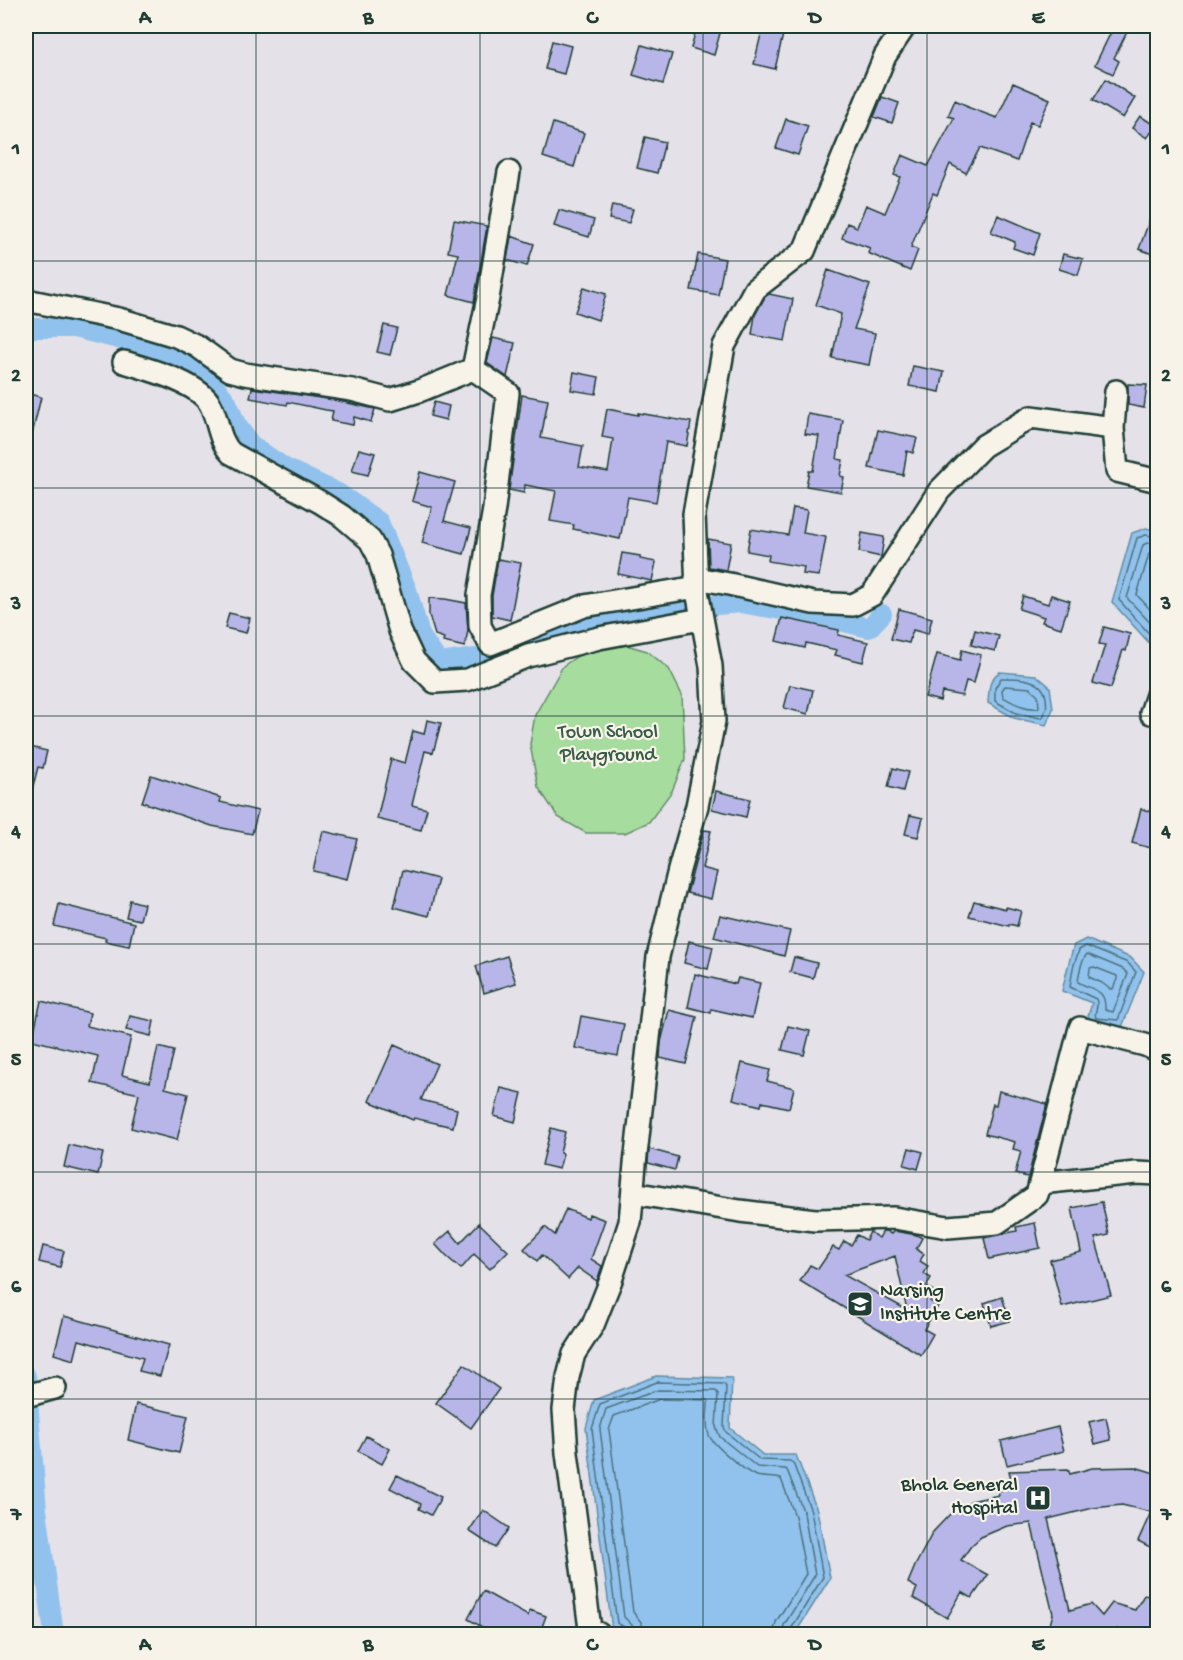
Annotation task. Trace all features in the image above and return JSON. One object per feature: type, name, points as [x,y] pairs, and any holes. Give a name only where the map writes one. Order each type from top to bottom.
[{"type":"street","points":[[600,1635],[590,1629],[567,1453],[564,1410],[568,1377],[574,1354],[592,1325],[611,1280],[630,1222],[658,957],[697,806],[714,721],[711,666],[697,585],[694,514],[724,346],[755,289],[804,251],[885,56],[905,26]]},
{"type":"street","points":[[473,369],[488,298],[509,172]]},
{"type":"street","points":[[26,300],[119,320],[176,336],[197,346],[230,370],[237,372],[352,390],[390,400],[473,369]]},
{"type":"street","points":[[124,362],[166,376],[196,390],[210,403],[216,417],[219,435],[231,453],[320,502],[342,516],[370,540],[378,555],[400,631],[414,662],[435,682],[467,680],[538,653],[599,638],[702,622]]},
{"type":"street","points":[[473,369],[508,393],[494,509],[479,595],[480,626],[490,644],[584,606],[697,585],[729,584],[813,603],[853,605],[872,595],[939,491],[983,446],[1031,417],[1113,428]]},
{"type":"street","points":[[1116,391],[1113,428],[1117,471],[1158,481]]},
{"type":"street","points":[[1151,713],[1158,692]]},
{"type":"street","points":[[633,1193],[740,1211],[815,1220],[894,1218],[948,1227],[997,1223],[1037,1195],[1080,1028],[1145,1045],[1158,1051]]},
{"type":"street","points":[[1040,1183],[1136,1173],[1158,1174]]},
{"type":"street","points":[[26,1396],[56,1388]]},
{"type":"green space","name":"Town School Playground","points":[[616,642],[647,651],[669,669],[682,695],[685,759],[672,791],[649,822],[625,833],[586,833],[558,817],[538,787],[530,744],[535,715],[563,666],[591,647]]},
{"type":"water","points":[[1146,528],[1157,531],[1157,645],[1151,645],[1112,602],[1132,533]]},
{"type":"water","points":[[1000,672],[1036,675],[1050,687],[1053,709],[1046,725],[1014,718],[988,703],[991,682]]},
{"type":"water","points":[[1086,939],[1131,958],[1144,972],[1122,1027],[1086,1023],[1092,1003],[1062,991],[1074,945]]},
{"type":"water","points":[[656,1376],[732,1378],[730,1428],[763,1455],[796,1455],[817,1510],[830,1578],[796,1632],[788,1634],[631,1634],[612,1630],[586,1428],[594,1400]]},
{"type":"building","points":[[697,26],[722,26],[714,55],[691,48]]},
{"type":"building","points":[[763,26],[785,26],[775,69],[754,64]]},
{"type":"building","points":[[1114,26],[1130,26],[1114,58],[1119,61],[1113,74],[1095,65]]},
{"type":"building","points":[[552,41],[571,46],[564,74],[545,69]]},
{"type":"building","points":[[642,45],[672,54],[663,84],[633,75]]},
{"type":"building","points":[[1106,79],[1135,98],[1123,118],[1093,100]]},
{"type":"building","points":[[1013,83],[1050,99],[1038,125],[1030,122],[1017,161],[980,148],[966,173],[950,164],[937,195],[933,193],[911,247],[918,250],[910,271],[868,253],[870,248],[842,238],[847,223],[857,227],[866,205],[885,213],[900,177],[894,175],[902,155],[928,166],[954,118],[948,116],[955,100],[997,118]]},
{"type":"building","points":[[882,97],[899,103],[892,123],[874,117]]},
{"type":"building","points":[[1140,116],[1156,126],[1147,138],[1132,128]]},
{"type":"building","points":[[786,119],[808,126],[798,155],[776,148]]},
{"type":"building","points":[[553,123],[584,133],[574,167],[543,157]]},
{"type":"building","points":[[645,137],[665,142],[657,173],[637,168]]},
{"type":"building","points":[[1156,202],[1158,203],[1158,256],[1139,249]]},
{"type":"building","points":[[612,205],[633,209],[629,223],[609,219]]},
{"type":"building","points":[[559,210],[594,220],[589,237],[554,226]]},
{"type":"building","points":[[998,215],[1040,233],[1033,255],[1013,248],[1015,242],[991,232]]},
{"type":"building","points":[[454,220],[487,226],[474,302],[448,295],[458,254],[448,252]]},
{"type":"building","points":[[511,236],[534,244],[527,266],[507,260]]},
{"type":"building","points":[[698,254],[725,259],[718,295],[691,290]]},
{"type":"building","points":[[1063,254],[1083,259],[1078,275],[1059,269]]},
{"type":"building","points":[[828,270],[870,285],[854,329],[875,333],[869,365],[832,358],[841,314],[816,305]]},
{"type":"building","points":[[584,287],[606,294],[598,320],[575,312]]},
{"type":"building","points":[[769,294],[793,299],[785,341],[752,335],[755,315]]},
{"type":"building","points":[[384,325],[397,328],[390,355],[377,352]]},
{"type":"building","points":[[493,338],[515,343],[507,377],[487,363]]},
{"type":"building","points":[[913,366],[944,372],[940,392],[909,386]]},
{"type":"building","points":[[574,372],[599,377],[596,394],[571,390]]},
{"type":"building","points":[[1128,384],[1147,385],[1144,408],[1128,405]]},
{"type":"building","points":[[252,388],[334,400],[375,409],[371,422],[354,417],[353,425],[331,421],[333,411],[288,402],[287,405],[250,398]]},
{"type":"building","points":[[26,393],[41,397],[31,439],[26,439]]},
{"type":"building","points":[[522,395],[548,400],[541,438],[583,446],[579,467],[608,472],[613,439],[602,437],[607,409],[691,422],[687,446],[666,442],[656,502],[628,497],[620,539],[573,529],[574,525],[550,521],[556,491],[525,485],[524,493],[509,490]]},
{"type":"building","points":[[434,402],[449,406],[446,420],[430,416]]},
{"type":"building","points":[[808,414],[843,420],[837,459],[843,460],[840,476],[844,477],[841,492],[806,486],[809,471],[813,471],[819,436],[805,434]]},
{"type":"building","points":[[878,430],[917,438],[913,453],[907,451],[903,475],[869,468]]},
{"type":"building","points":[[359,449],[375,453],[368,475],[352,471]]},
{"type":"building","points":[[420,472],[455,482],[444,521],[471,528],[464,554],[422,543],[432,507],[412,501]]},
{"type":"building","points":[[793,508],[807,510],[803,533],[826,537],[819,576],[803,574],[804,567],[768,561],[769,555],[747,551],[751,529],[788,535]]},
{"type":"building","points":[[862,533],[884,537],[881,557],[859,552]]},
{"type":"building","points":[[708,539],[731,543],[726,570],[709,567]]},
{"type":"building","points":[[622,553],[656,562],[652,581],[618,574]]},
{"type":"building","points":[[498,559],[521,563],[510,620],[492,616],[492,596]]},
{"type":"building","points":[[1051,595],[1070,601],[1061,628],[1042,622],[1044,617],[1019,609],[1023,596],[1048,604]]},
{"type":"building","points":[[429,598],[466,603],[468,630],[465,647],[443,642],[444,638],[435,635],[429,615]]},
{"type":"building","points":[[899,609],[932,618],[928,634],[913,630],[909,643],[891,639]]},
{"type":"building","points":[[229,613],[250,618],[246,633],[225,628]]},
{"type":"building","points":[[782,618],[839,630],[838,635],[868,642],[863,662],[835,655],[837,650],[806,643],[805,648],[776,641]]},
{"type":"building","points":[[1104,627],[1130,634],[1126,651],[1123,650],[1111,688],[1093,683],[1105,645],[1099,644]]},
{"type":"building","points":[[975,630],[999,636],[995,651],[971,645]]},
{"type":"building","points":[[962,650],[981,655],[974,683],[966,681],[962,696],[942,692],[940,701],[925,697],[937,654],[960,660]]},
{"type":"building","points":[[790,685],[813,690],[808,714],[784,708]]},
{"type":"building","points":[[427,720],[441,723],[433,753],[425,751],[412,805],[427,809],[421,830],[377,819],[391,759],[405,763],[413,731],[424,734]]},
{"type":"building","points":[[26,746],[47,751],[43,768],[38,767],[31,794],[26,794]]},
{"type":"building","points":[[893,768],[908,772],[903,791],[888,787]]},
{"type":"building","points":[[151,775],[221,798],[220,802],[258,811],[252,834],[212,826],[142,802]]},
{"type":"building","points":[[716,791],[750,799],[746,817],[712,809]]},
{"type":"building","points":[[1141,809],[1158,813],[1158,850],[1132,843]]},
{"type":"building","points":[[910,815],[923,818],[918,837],[905,834]]},
{"type":"building","points":[[704,830],[711,831],[702,868],[717,872],[711,899],[687,893]]},
{"type":"building","points":[[323,831],[357,839],[347,879],[313,871]]},
{"type":"building","points":[[403,870],[438,879],[429,916],[394,907]]},
{"type":"building","points":[[130,900],[144,904],[140,920],[126,917]]},
{"type":"building","points":[[974,901],[1021,911],[1017,926],[969,916]]},
{"type":"building","points":[[59,904],[134,923],[129,946],[105,941],[106,938],[54,926]]},
{"type":"building","points":[[720,915],[790,931],[784,956],[714,937]]},
{"type":"building","points":[[689,941],[713,947],[708,969],[684,963]]},
{"type":"building","points":[[507,956],[516,983],[484,993],[476,966]]},
{"type":"building","points":[[794,957],[817,963],[813,978],[790,972]]},
{"type":"building","points":[[695,974],[736,984],[738,978],[760,983],[752,1018],[711,1009],[711,1013],[688,1007]]},
{"type":"building","points":[[41,1001],[90,1013],[87,1026],[131,1037],[122,1075],[150,1082],[158,1047],[174,1051],[165,1088],[188,1094],[177,1140],[131,1128],[139,1094],[92,1083],[98,1056],[32,1040]]},
{"type":"building","points":[[669,1010],[697,1017],[686,1064],[660,1058],[661,1042]]},
{"type":"building","points":[[130,1016],[154,1021],[151,1036],[126,1030]]},
{"type":"building","points":[[581,1016],[624,1024],[618,1056],[575,1048]]},
{"type":"building","points":[[788,1026],[810,1031],[804,1055],[782,1050]]},
{"type":"building","points":[[394,1045],[437,1064],[421,1100],[457,1109],[453,1127],[414,1118],[413,1120],[369,1101]]},
{"type":"building","points":[[742,1063],[770,1070],[767,1081],[794,1088],[789,1108],[762,1102],[761,1106],[733,1099]]},
{"type":"building","points":[[501,1088],[522,1093],[515,1122],[494,1116]]},
{"type":"building","points":[[999,1091],[1047,1104],[1028,1177],[1015,1174],[1021,1151],[1013,1149],[1015,1142],[985,1134]]},
{"type":"building","points":[[551,1128],[565,1132],[559,1169],[542,1165]]},
{"type":"building","points":[[69,1145],[103,1153],[98,1175],[64,1167]]},
{"type":"building","points":[[909,1148],[923,1152],[918,1169],[904,1165]]},
{"type":"building","points":[[649,1149],[678,1157],[675,1170],[648,1163]]},
{"type":"building","points":[[1102,1202],[1109,1235],[1095,1238],[1111,1295],[1062,1307],[1050,1260],[1081,1252],[1072,1208]]},
{"type":"building","points":[[566,1209],[588,1218],[589,1214],[605,1220],[591,1259],[602,1266],[597,1281],[578,1268],[568,1279],[542,1255],[537,1261],[524,1249],[545,1227],[555,1235]]},
{"type":"building","points":[[479,1223],[508,1251],[490,1269],[474,1254],[461,1269],[435,1244],[450,1231],[460,1243]]},
{"type":"building","points":[[1035,1223],[1040,1248],[989,1259],[984,1238],[1017,1231],[1016,1227]]},
{"type":"building","points":[[883,1231],[891,1234],[894,1231],[922,1238],[916,1249],[924,1254],[920,1261],[928,1266],[924,1274],[931,1278],[926,1287],[935,1292],[930,1301],[938,1306],[924,1329],[933,1334],[921,1355],[800,1281],[810,1265],[818,1269],[833,1247],[839,1250],[844,1241],[851,1245],[857,1235],[866,1240],[870,1232],[879,1238]],"holes":[[[895,1256],[907,1310],[844,1275]]]},
{"type":"building","points":[[43,1246],[64,1251],[60,1267],[39,1262]]},
{"type":"building","points":[[1002,1297],[1010,1321],[991,1326],[984,1303]]},
{"type":"building","points":[[64,1316],[169,1345],[160,1376],[139,1371],[143,1358],[79,1340],[74,1360],[54,1354]]},
{"type":"building","points":[[464,1364],[499,1389],[471,1428],[436,1403]]},
{"type":"building","points":[[136,1404],[188,1416],[179,1453],[128,1440]]},
{"type":"building","points":[[1106,1418],[1111,1440],[1095,1444],[1089,1422]]},
{"type":"building","points":[[1058,1427],[1064,1451],[1007,1465],[1001,1441]]},
{"type":"building","points":[[366,1436],[390,1449],[382,1464],[358,1451]]},
{"type":"building","points":[[1135,1467],[1158,1474],[1158,1551],[1138,1541],[1151,1512],[1122,1505],[1093,1508],[1048,1519],[1070,1610],[1091,1604],[1102,1616],[1112,1603],[1135,1610],[1144,1595],[1158,1598],[1158,1628],[1140,1635],[1117,1629],[1110,1635],[1047,1635],[1053,1614],[1031,1523],[1007,1526],[981,1537],[971,1546],[961,1560],[988,1575],[972,1598],[962,1592],[947,1618],[913,1598],[917,1588],[908,1583],[933,1532],[950,1514],[971,1501],[999,1495],[998,1491],[1013,1487],[1009,1471],[1068,1469],[1070,1474],[1092,1468]]},
{"type":"building","points":[[397,1475],[441,1497],[431,1515],[419,1509],[421,1504],[390,1488]]},
{"type":"building","points":[[483,1510],[509,1528],[495,1548],[469,1531]]},
{"type":"building","points":[[483,1591],[528,1616],[530,1610],[546,1616],[539,1635],[496,1635],[468,1619]]},
{"type":"waterway","points":[[26,328],[74,328],[159,349],[208,377],[227,402],[236,424],[251,445],[285,468],[338,493],[379,522],[407,590],[420,635],[439,663],[484,657],[557,630],[669,609],[741,603],[869,628],[882,614]]},
{"type":"waterway","points":[[26,1376],[37,1510],[54,1634]]},
{"type":"place","name":"Narsing Institute Centre","points":[[860,1304]]},
{"type":"place","name":"Bhola General Hospital","points":[[1038,1498]]}]
